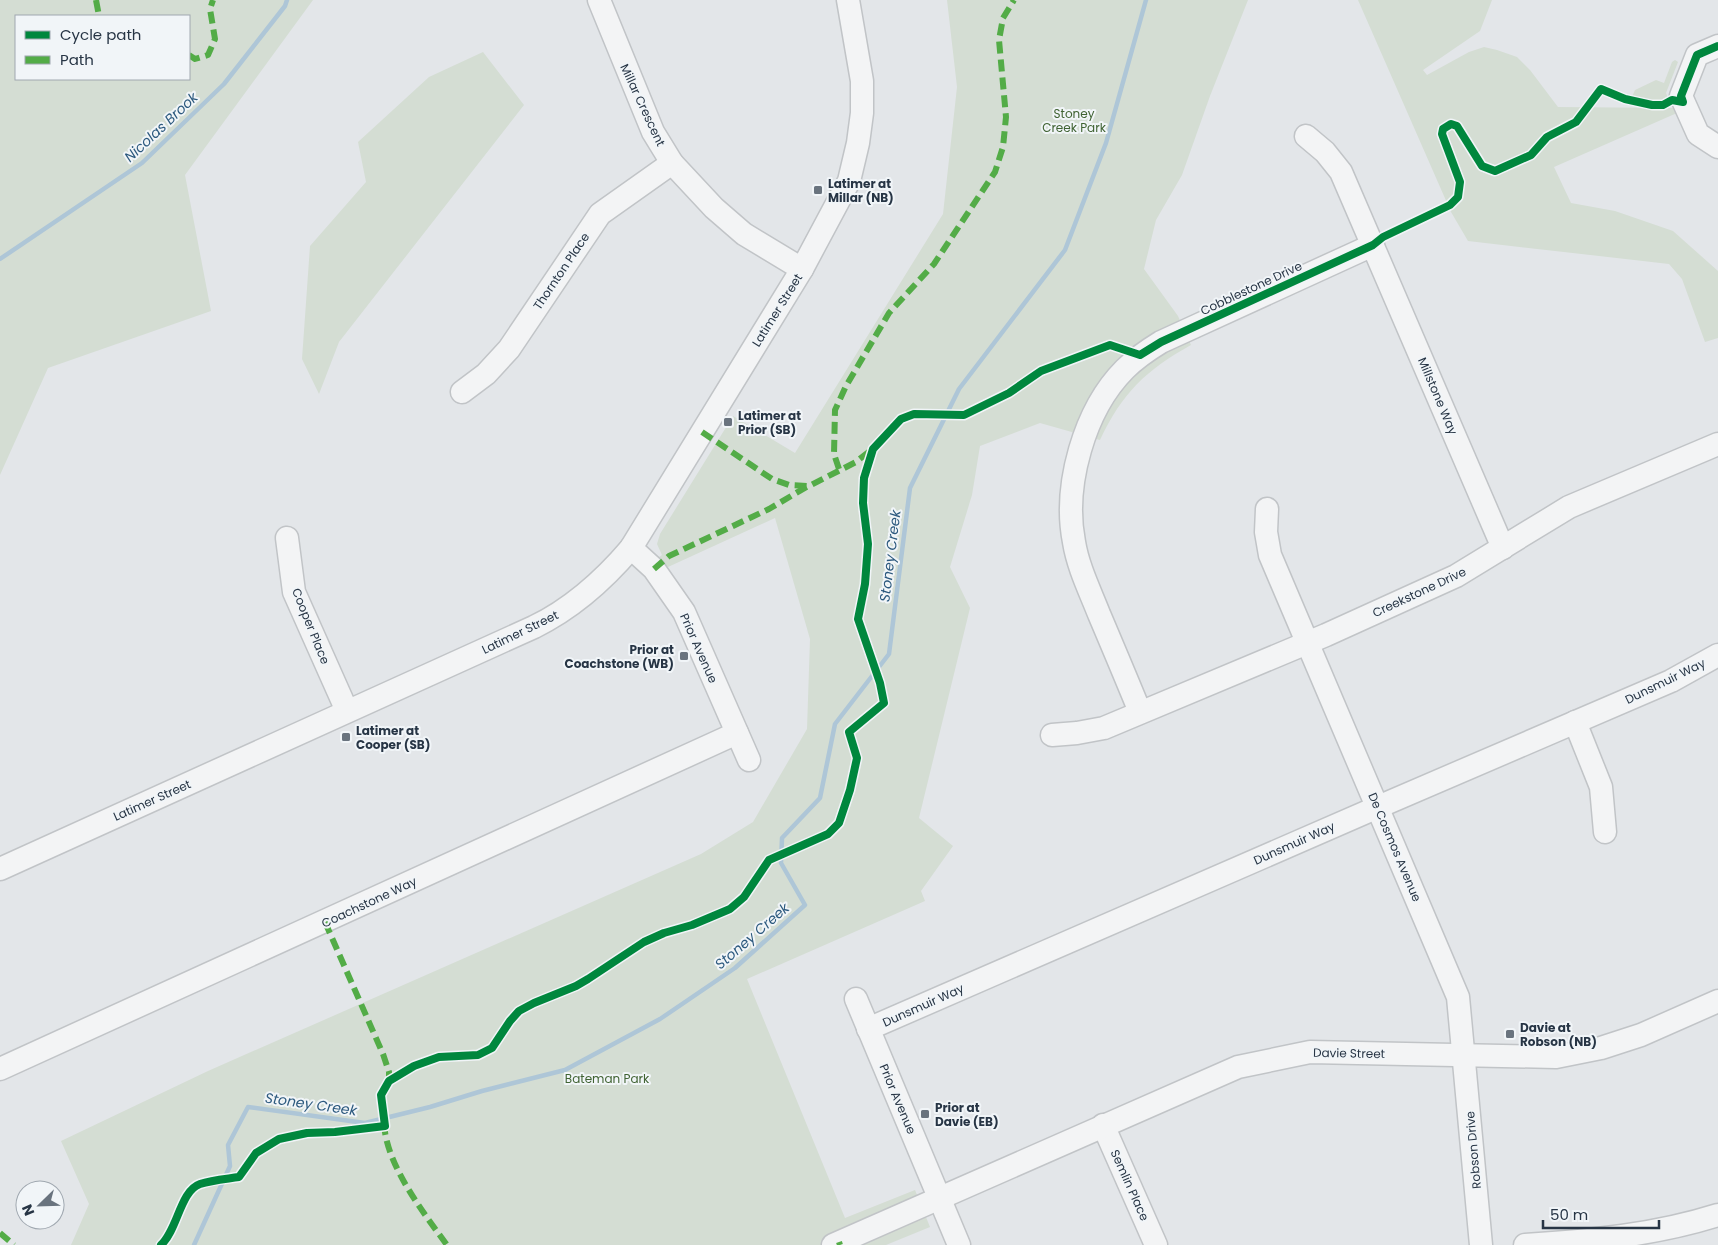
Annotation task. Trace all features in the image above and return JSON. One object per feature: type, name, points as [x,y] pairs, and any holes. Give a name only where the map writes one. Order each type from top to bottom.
[{"type":"street","name":"Millar Crescent","points":[[599,0],[653,132],[672,163],[714,208],[744,234],[802,269]]},
{"type":"street","name":"Latimer Street","points":[[0,869],[552,618],[570,607],[604,579],[631,548],[802,269],[849,181],[858,143],[862,113],[862,81],[848,0]]},
{"type":"street","points":[[1718,46],[1697,55],[1681,96],[1698,134],[1718,147]]},
{"type":"street","name":"Millstone Way","points":[[1306,136],[1325,152],[1341,172],[1503,548]]},
{"type":"street","name":"Thornton Place","points":[[462,392],[486,374],[509,349],[600,214],[672,163]]},
{"type":"street","name":"Cobblestone Drive","points":[[1140,712],[1084,578],[1074,543],[1071,507],[1075,470],[1086,432],[1096,409],[1123,371],[1140,355],[1161,342],[1373,245]]},
{"type":"street","name":"Creekstone Drive","points":[[1052,735],[1104,728],[1309,642],[1456,576],[1569,507],[1718,444]]},
{"type":"street","name":"De Cosmos Avenue","points":[[1267,509],[1266,532],[1270,555],[1309,642],[1458,997],[1465,1055]]},
{"type":"street","name":"Cooper Place","points":[[287,538],[294,592],[347,712]]},
{"type":"street","name":"Prior Avenue","points":[[631,548],[654,569],[684,612],[749,760]]},
{"type":"street","name":"Dunsmuir Way","points":[[868,1029],[1671,681],[1718,655]]},
{"type":"street","points":[[1575,722],[1601,787],[1605,832]]},
{"type":"street","name":"Coachstone Way","points":[[0,1069],[737,733]]},
{"type":"street","name":"Prior Avenue","points":[[856,999],[940,1199]]},
{"type":"street","name":"Davie Street","points":[[833,1245],[1238,1067],[1310,1052],[1556,1057],[1601,1048],[1641,1035],[1718,1001]]},
{"type":"street","name":"Robson Drive","points":[[1465,1055],[1481,1245]]},
{"type":"street","name":"Semlin Place","points":[[1103,1126],[1156,1245]]},
{"type":"street","points":[[940,1199],[959,1245]]},
{"type":"street","points":[[1525,1245],[1630,1235],[1696,1222],[1718,1215]]},
{"type":"green space","points":[[0,0],[313,0],[185,175],[211,311],[48,368],[0,475]]},
{"type":"green space","name":"Stoney Creek Park","points":[[947,0],[1248,0],[1210,96],[1182,175],[1156,220],[1144,269],[1178,316],[1191,345],[1161,364],[1137,384],[1117,409],[1100,440],[1040,423],[980,446],[972,495],[950,567],[970,608],[919,818],[953,846],[921,891],[925,901],[747,979],[845,1218],[915,1190],[930,1227],[886,1245],[71,1245],[89,1204],[61,1141],[208,1071],[701,854],[753,822],[807,729],[810,639],[775,518],[668,567],[659,557],[662,555],[657,544],[660,534],[733,416],[795,453],[943,214],[957,87]]},
{"type":"green space","points":[[1358,0],[1492,0],[1480,31],[1423,70],[1427,75],[1469,52],[1484,47],[1517,57],[1530,70],[1558,107],[1674,108],[1677,113],[1554,167],[1571,203],[1615,211],[1673,231],[1718,271],[1718,338],[1705,342],[1682,279],[1669,264],[1468,241],[1451,212]]},
{"type":"green space","points":[[483,52],[524,105],[339,342],[319,394],[302,359],[310,246],[366,182],[358,142],[429,77]]},
{"type":"green space","points":[[1675,60],[1678,62],[1666,93],[1668,98],[1654,101],[1632,97],[1635,90],[1656,80],[1664,83],[1672,62]]},
{"type":"waterway","name":"Nicolas Brook","points":[[0,259],[142,163],[224,84],[285,6],[287,0]]},
{"type":"waterway","name":"Stoney Creek","points":[[194,1245],[230,1166],[228,1145],[248,1107],[365,1123],[565,1070],[660,1019],[735,968],[805,905],[781,863],[782,838],[820,798],[835,724],[889,654],[910,488],[959,389],[1065,250],[1106,143],[1146,0]]},
{"type":"marked path","points":[[96,0],[99,15]]},
{"type":"marked path","points":[[190,56],[195,59],[208,55],[215,39],[210,9],[213,0]]},
{"type":"marked path","points":[[839,469],[834,454],[835,410],[846,386],[889,313],[934,264],[995,172],[1003,147],[1006,117],[999,40],[1003,18],[1014,0]]},
{"type":"marked path","points":[[702,432],[772,479],[789,485],[809,486],[856,462],[871,450]]},
{"type":"marked path","points":[[654,569],[669,556],[769,509],[808,486]]},
{"type":"marked path","points":[[325,922],[383,1054],[389,1072],[389,1081]]},
{"type":"marked path","points":[[384,1123],[386,1139],[398,1171],[417,1203],[447,1245]]},
{"type":"marked path","points":[[0,1233],[14,1245]]},
{"type":"cycle path","points":[[161,1245],[167,1238],[183,1202],[193,1188],[200,1184],[239,1177],[256,1153],[279,1139],[307,1133],[335,1132],[385,1126],[381,1095],[389,1081],[414,1066],[439,1057],[478,1055],[492,1048],[519,1011],[576,986],[644,942],[730,909],[744,897],[769,860],[828,834],[839,823],[850,790],[857,758],[849,732],[884,703],[880,683],[858,619],[865,584],[868,544],[863,503],[864,478],[873,449],[901,419],[914,414],[964,415],[1009,393],[1041,371],[1110,345],[1140,355],[1161,342],[1373,245],[1383,237],[1450,205],[1458,197],[1460,182],[1442,134],[1443,129],[1451,124],[1457,126],[1482,166],[1495,171],[1531,155],[1547,137],[1576,122],[1601,89],[1625,99],[1652,105],[1663,105],[1672,100],[1683,102],[1681,96],[1697,55],[1718,46]]},
{"type":"place","name":"Latimer at Millar (NB)","points":[[818,190]]},
{"type":"place","name":"Latimer at Prior (SB)","points":[[728,422]]},
{"type":"place","name":"Prior at Coachstone (WB)","points":[[684,656]]},
{"type":"place","name":"Latimer at Cooper (SB)","points":[[346,737]]},
{"type":"place","name":"Davie at Robson (NB)","points":[[1510,1034]]},
{"type":"place","name":"Prior at Davie (EB)","points":[[925,1114]]},
{"type":"park label","name":"Bateman Park","points":[[607,1078]]}]
